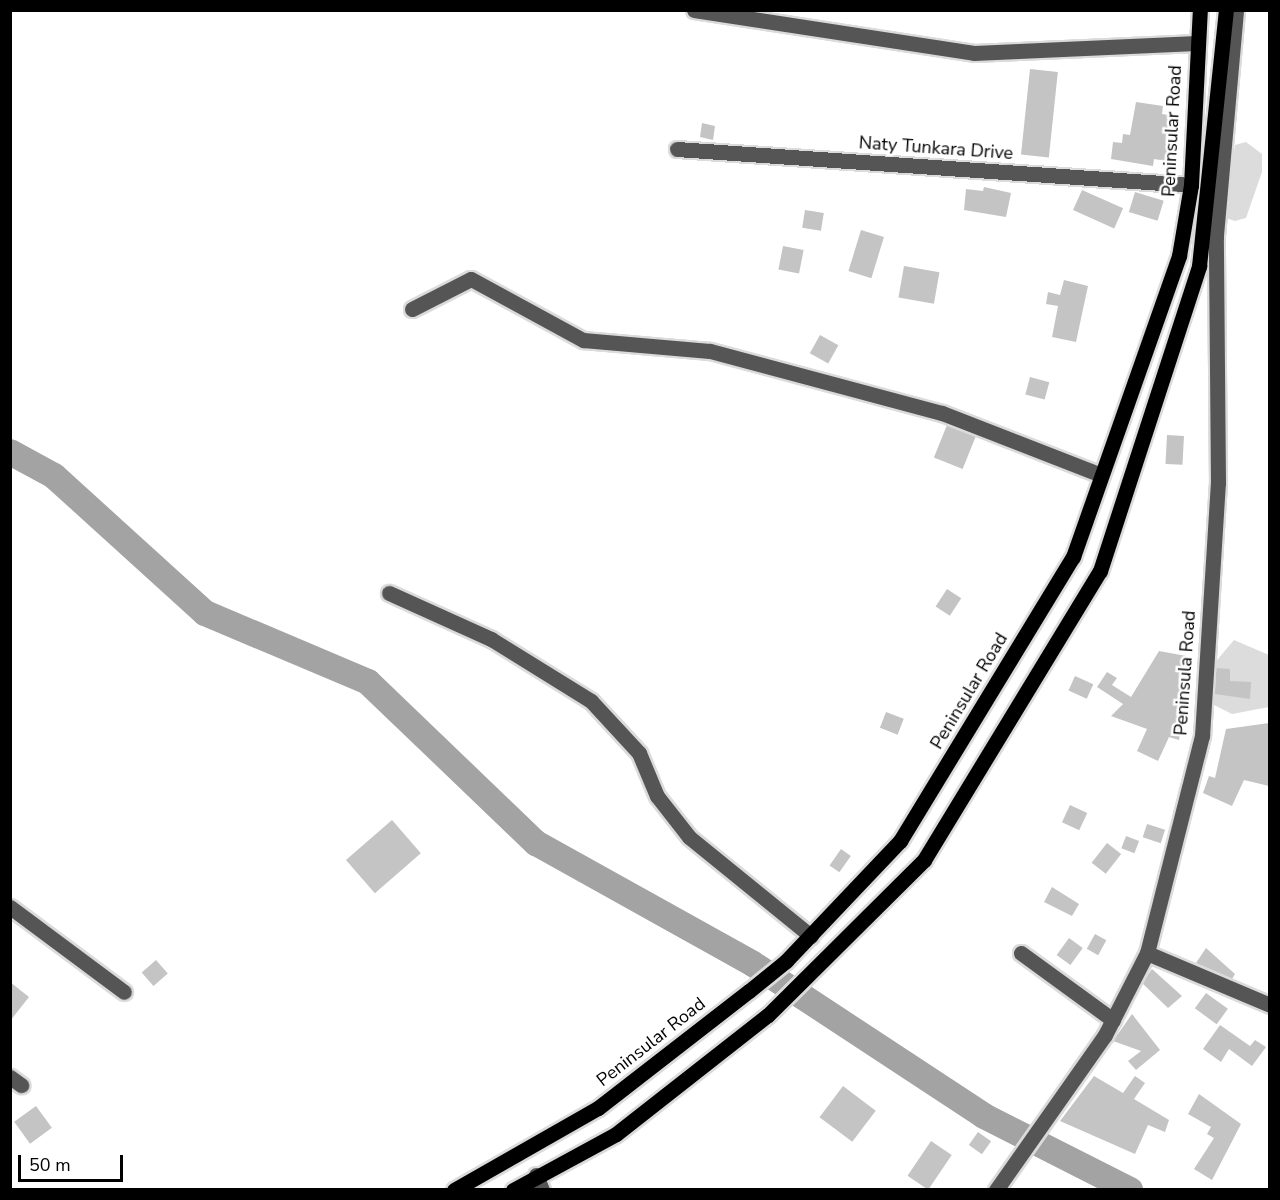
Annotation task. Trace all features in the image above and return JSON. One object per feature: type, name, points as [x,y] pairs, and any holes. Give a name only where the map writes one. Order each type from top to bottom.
[{"type":"main road","name":"Peninsular Road","points":[[454,1190],[598,1108],[749,991],[786,961],[900,841],[1073,557],[1179,256],[1191,185],[1200,10]]},
{"type":"main road","points":[[513,1190],[539,1182],[616,1134],[768,1015],[804,986],[924,860],[1100,571],[1198,266],[1207,218],[1226,10]]},
{"type":"street","points":[[694,10],[974,53],[1197,43]]},
{"type":"street","points":[[1216,237],[1236,10]]},
{"type":"street","name":"Naty Tunkara Drive","points":[[677,149],[1191,185]]},
{"type":"street","name":"Peninsula Road","points":[[996,1190],[1113,1020],[1147,953],[1202,736],[1218,483],[1216,237],[1207,218]]},
{"type":"street","points":[[412,309],[471,279],[583,340],[710,351],[942,413],[1101,475]]},
{"type":"street","points":[[389,594],[491,639],[591,701],[639,753],[657,796],[689,837],[811,936]]},
{"type":"street","points":[[10,907],[124,992]]},
{"type":"street","points":[[1022,953],[1113,1020]]},
{"type":"street","points":[[1147,953],[1269,1005]]},
{"type":"shaded area","points":[[1246,142],[1262,154],[1262,172],[1246,218],[1235,221],[1223,217],[1235,145]]},
{"type":"shaded area","points":[[1234,640],[1269,655],[1269,707],[1232,714],[1214,705],[1212,666]]},
{"type":"building","points":[[1030,69],[1058,72],[1049,157],[1021,155]]},
{"type":"building","points":[[1136,102],[1163,106],[1162,114],[1174,116],[1167,161],[1154,159],[1153,166],[1111,159],[1113,142],[1122,143],[1123,134],[1130,135]]},
{"type":"building","points":[[702,123],[715,126],[713,140],[700,137]]},
{"type":"building","points":[[984,187],[1011,193],[1006,217],[964,210],[966,189],[983,191]]},
{"type":"building","points":[[1082,190],[1123,208],[1114,228],[1073,210]]},
{"type":"building","points":[[1135,192],[1164,201],[1158,221],[1129,212]]},
{"type":"building","points":[[805,210],[824,213],[821,231],[802,228]]},
{"type":"building","points":[[861,230],[884,237],[871,278],[848,271]]},
{"type":"building","points":[[783,246],[804,250],[799,274],[778,270]]},
{"type":"building","points":[[904,266],[939,272],[934,304],[898,298]]},
{"type":"building","points":[[1064,280],[1088,286],[1076,342],[1052,337],[1058,306],[1046,304],[1048,292],[1060,295]]},
{"type":"building","points":[[820,335],[838,345],[828,364],[810,353]]},
{"type":"building","points":[[1030,377],[1049,382],[1045,400],[1025,394]]},
{"type":"building","points":[[947,425],[976,437],[963,469],[934,457]]},
{"type":"building","points":[[1167,435],[1184,436],[1182,465],[1165,464]]},
{"type":"building","points":[[947,589],[961,598],[950,616],[936,607]]},
{"type":"building","points":[[1159,651],[1192,657],[1179,740],[1169,737],[1158,761],[1137,751],[1147,729],[1111,716],[1123,704],[1097,687],[1107,672],[1117,678],[1112,685],[1131,697]]},
{"type":"building","points":[[1216,668],[1230,669],[1230,681],[1251,682],[1250,699],[1215,694]]},
{"type":"building","points":[[1075,676],[1093,684],[1087,699],[1068,691]]},
{"type":"building","points":[[886,712],[904,719],[898,735],[880,728]]},
{"type":"building","points":[[1269,723],[1269,786],[1244,780],[1232,806],[1203,793],[1209,776],[1215,778],[1226,729]]},
{"type":"building","points":[[1070,805],[1087,813],[1079,830],[1062,822]]},
{"type":"building","points":[[392,820],[421,853],[375,893],[346,860]]},
{"type":"building","points":[[1147,824],[1165,830],[1161,843],[1143,837]]},
{"type":"building","points":[[1126,836],[1139,841],[1134,853],[1121,848]]},
{"type":"building","points":[[1107,843],[1121,854],[1106,874],[1092,863]]},
{"type":"building","points":[[841,849],[851,856],[839,872],[830,865]]},
{"type":"building","points":[[1052,887],[1079,904],[1072,916],[1044,902]]},
{"type":"building","points":[[1095,934],[1106,940],[1098,955],[1087,949]]},
{"type":"building","points":[[1069,938],[1083,948],[1070,965],[1057,955]]},
{"type":"building","points":[[1206,948],[1235,974],[1232,979],[1196,963]]},
{"type":"building","points":[[156,960],[168,974],[153,986],[142,972]]},
{"type":"building","points":[[1152,969],[1182,996],[1168,1008],[1142,983]]},
{"type":"building","points":[[10,982],[29,997],[10,1021]]},
{"type":"building","points":[[1206,993],[1228,1009],[1217,1024],[1195,1008]]},
{"type":"building","points":[[1132,1014],[1160,1050],[1136,1070],[1128,1061],[1141,1051],[1113,1041]]},
{"type":"building","points":[[1220,1025],[1250,1046],[1255,1040],[1266,1047],[1252,1066],[1229,1049],[1221,1062],[1203,1049]]},
{"type":"building","points":[[1094,1076],[1123,1093],[1135,1076],[1145,1083],[1134,1099],[1169,1120],[1165,1132],[1148,1125],[1135,1154],[1060,1121]]},
{"type":"building","points":[[843,1086],[876,1111],[852,1142],[820,1117]]},
{"type":"building","points":[[1199,1094],[1241,1124],[1212,1180],[1194,1169],[1214,1138],[1207,1134],[1211,1127],[1188,1114]]},
{"type":"building","points":[[36,1106],[52,1128],[30,1144],[14,1122]]},
{"type":"building","points":[[978,1132],[991,1141],[982,1154],[969,1145]]},
{"type":"building","points":[[931,1141],[952,1155],[928,1190],[908,1176]]},
{"type":"waterway","points":[[10,452],[54,476],[205,613],[368,682],[536,843],[753,964],[984,1116],[1130,1190]]}]
